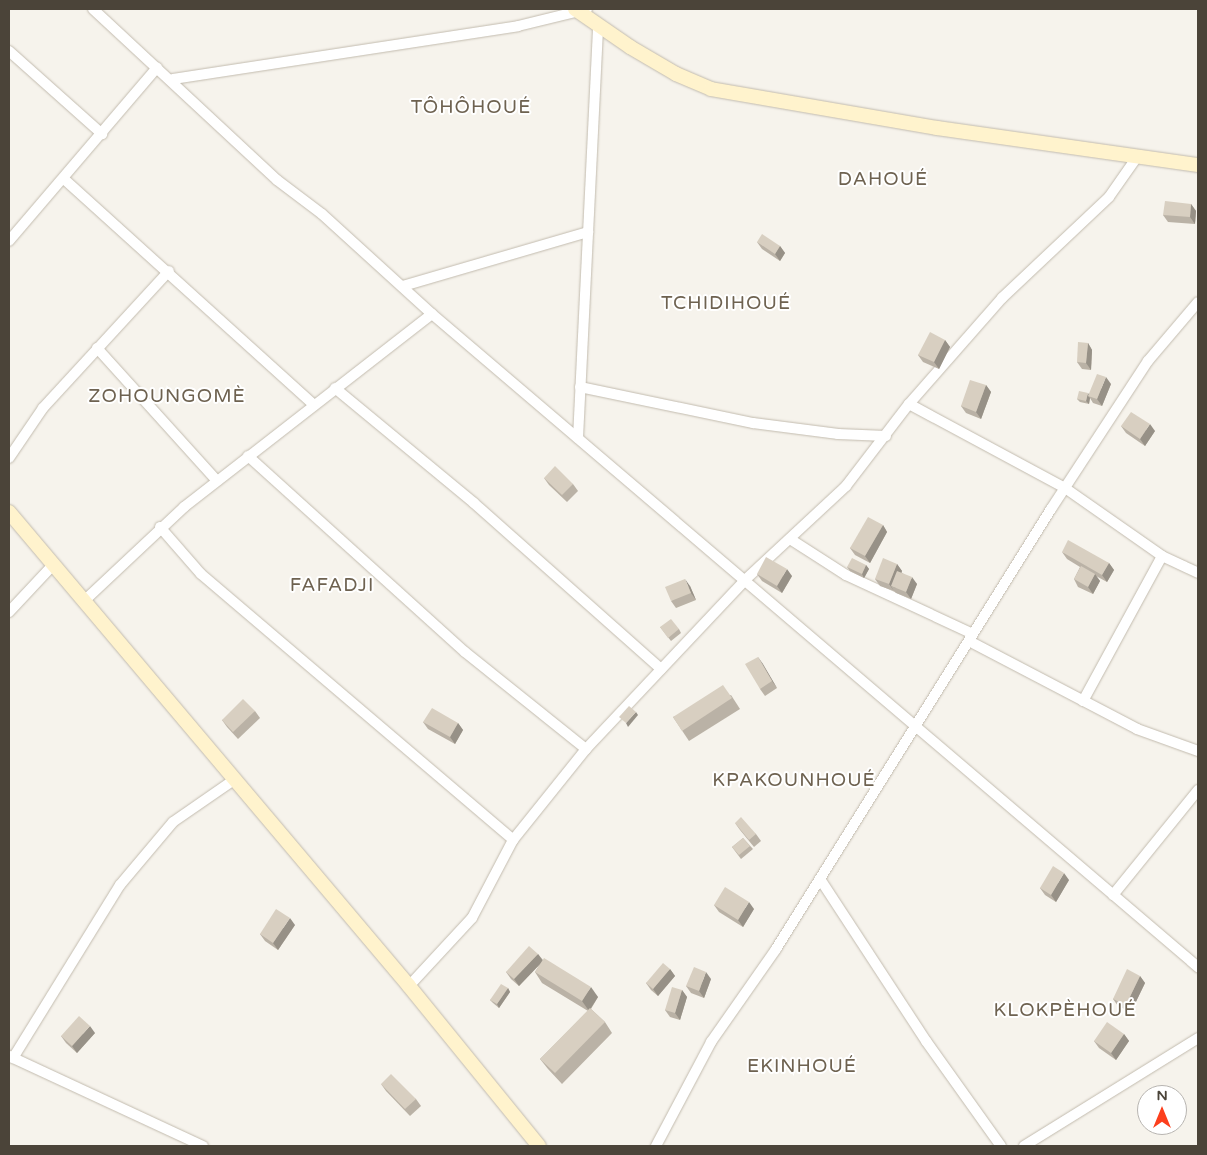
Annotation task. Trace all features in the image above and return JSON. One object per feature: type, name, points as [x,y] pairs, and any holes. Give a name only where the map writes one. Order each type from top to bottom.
[{"type":"main road","points":[[581,10],[598,25],[676,74],[711,89],[937,128],[1198,165]]},
{"type":"main road","points":[[9,512],[409,986],[539,1146]]},
{"type":"street","points":[[93,9],[172,80],[277,180],[322,214],[432,314],[1198,967]]},
{"type":"street","points":[[172,80],[518,26],[581,10]]},
{"type":"street","points":[[578,438],[598,25]]},
{"type":"street","points":[[9,51],[102,134]]},
{"type":"street","points":[[9,241],[157,68]]},
{"type":"street","points":[[409,986],[472,918],[513,840],[586,749],[745,580],[846,486],[909,404],[1002,298],[1109,197],[1137,157]]},
{"type":"street","points":[[64,179],[314,405]]},
{"type":"street","points":[[403,286],[588,232]]},
{"type":"street","points":[[9,458],[43,408],[168,271]]},
{"type":"street","points":[[656,1146],[711,1042],[776,949],[1064,488],[1148,361],[1198,302]]},
{"type":"street","points":[[84,602],[160,527],[248,456],[432,314]]},
{"type":"street","points":[[97,348],[217,481]]},
{"type":"street","points":[[580,387],[753,424],[886,436]]},
{"type":"street","points":[[335,388],[474,503],[661,669]]},
{"type":"street","points":[[909,404],[1064,488],[1162,556],[1198,573]]},
{"type":"street","points":[[248,456],[465,652],[586,749]]},
{"type":"street","points":[[160,527],[202,574],[513,840]]},
{"type":"street","points":[[790,539],[846,575],[971,638],[1137,730],[1198,752]]},
{"type":"street","points":[[1083,701],[1162,556]]},
{"type":"street","points":[[9,612],[53,564]]},
{"type":"street","points":[[203,1146],[11,1057],[120,885],[173,822],[235,779]]},
{"type":"street","points":[[1113,895],[1198,790]]},
{"type":"street","points":[[820,879],[926,1041],[1001,1146]]},
{"type":"street","points":[[1024,1146],[1198,1038]]},
{"type":"building","points":[[1165,201],[1191,204],[1190,217],[1163,215]]},
{"type":"building","points":[[762,234],[780,246],[775,254],[757,242]]},
{"type":"building","points":[[930,332],[945,340],[934,362],[918,355]]},
{"type":"building","points":[[1078,342],[1088,343],[1086,363],[1077,362]]},
{"type":"building","points":[[1097,374],[1106,377],[1097,399],[1088,396]]},
{"type":"building","points":[[970,380],[986,385],[976,412],[961,406]]},
{"type":"building","points":[[1079,391],[1088,393],[1086,401],[1077,399]]},
{"type":"building","points":[[1131,412],[1150,424],[1140,439],[1121,426]]},
{"type":"building","points":[[555,466],[573,484],[562,495],[544,478]]},
{"type":"building","points":[[868,517],[883,525],[865,556],[850,548]]},
{"type":"building","points":[[1068,540],[1109,563],[1102,575],[1062,552]]},
{"type":"building","points":[[766,557],[787,569],[777,586],[757,574]]},
{"type":"building","points":[[852,558],[866,565],[862,574],[847,567]]},
{"type":"building","points":[[883,558],[897,564],[889,584],[875,579]]},
{"type":"building","points":[[1081,566],[1095,574],[1088,587],[1074,579]]},
{"type":"building","points":[[897,571],[912,577],[906,592],[891,586]]},
{"type":"building","points":[[685,579],[691,593],[671,601],[665,587]]},
{"type":"building","points":[[671,619],[679,629],[668,638],[660,627]]},
{"type":"building","points":[[758,657],[772,681],[760,689],[745,664]]},
{"type":"building","points":[[723,685],[732,698],[682,731],[673,717]]},
{"type":"building","points":[[243,699],[255,711],[233,732],[222,720]]},
{"type":"building","points":[[629,706],[636,712],[626,723],[619,717]]},
{"type":"building","points":[[432,708],[458,723],[450,737],[423,722]]},
{"type":"building","points":[[741,817],[756,834],[749,840],[735,823]]},
{"type":"building","points":[[743,838],[750,846],[739,855],[732,847]]},
{"type":"building","points":[[1053,866],[1064,873],[1051,895],[1040,888]]},
{"type":"building","points":[[725,887],[749,902],[738,920],[714,905]]},
{"type":"building","points":[[276,909],[290,918],[273,943],[260,934]]},
{"type":"building","points":[[529,946],[538,954],[514,979],[506,972]]},
{"type":"building","points":[[544,958],[591,987],[582,1001],[535,972]]},
{"type":"building","points":[[663,963],[670,969],[653,989],[646,983]]},
{"type":"building","points":[[694,967],[706,972],[699,991],[686,986]]},
{"type":"building","points":[[1127,969],[1140,976],[1126,1005],[1113,999]]},
{"type":"building","points":[[501,984],[508,988],[497,1004],[490,1000]]},
{"type":"building","points":[[672,987],[682,990],[675,1013],[665,1010]]},
{"type":"building","points":[[590,1008],[605,1022],[555,1073],[540,1059]]},
{"type":"building","points":[[79,1016],[90,1026],[72,1046],[61,1036]]},
{"type":"building","points":[[1107,1022],[1124,1034],[1111,1053],[1094,1041]]},
{"type":"building","points":[[391,1074],[416,1099],[405,1109],[381,1084]]},
{"type":"district","name":"TÔHÔHOUÉ","points":[[471,108]]},
{"type":"district","name":"DAHOUÉ","points":[[883,180]]},
{"type":"district","name":"TCHIDIHOUÉ","points":[[726,304]]},
{"type":"district","name":"ZOHOUNGOMÈ","points":[[167,397]]},
{"type":"district","name":"FAFADJI","points":[[332,586]]},
{"type":"district","name":"KPAKOUNHOUÉ","points":[[794,781]]},
{"type":"district","name":"KLOKPÈHOUÉ","points":[[1065,1011]]},
{"type":"district","name":"EKINHOUÉ","points":[[802,1067]]}]
